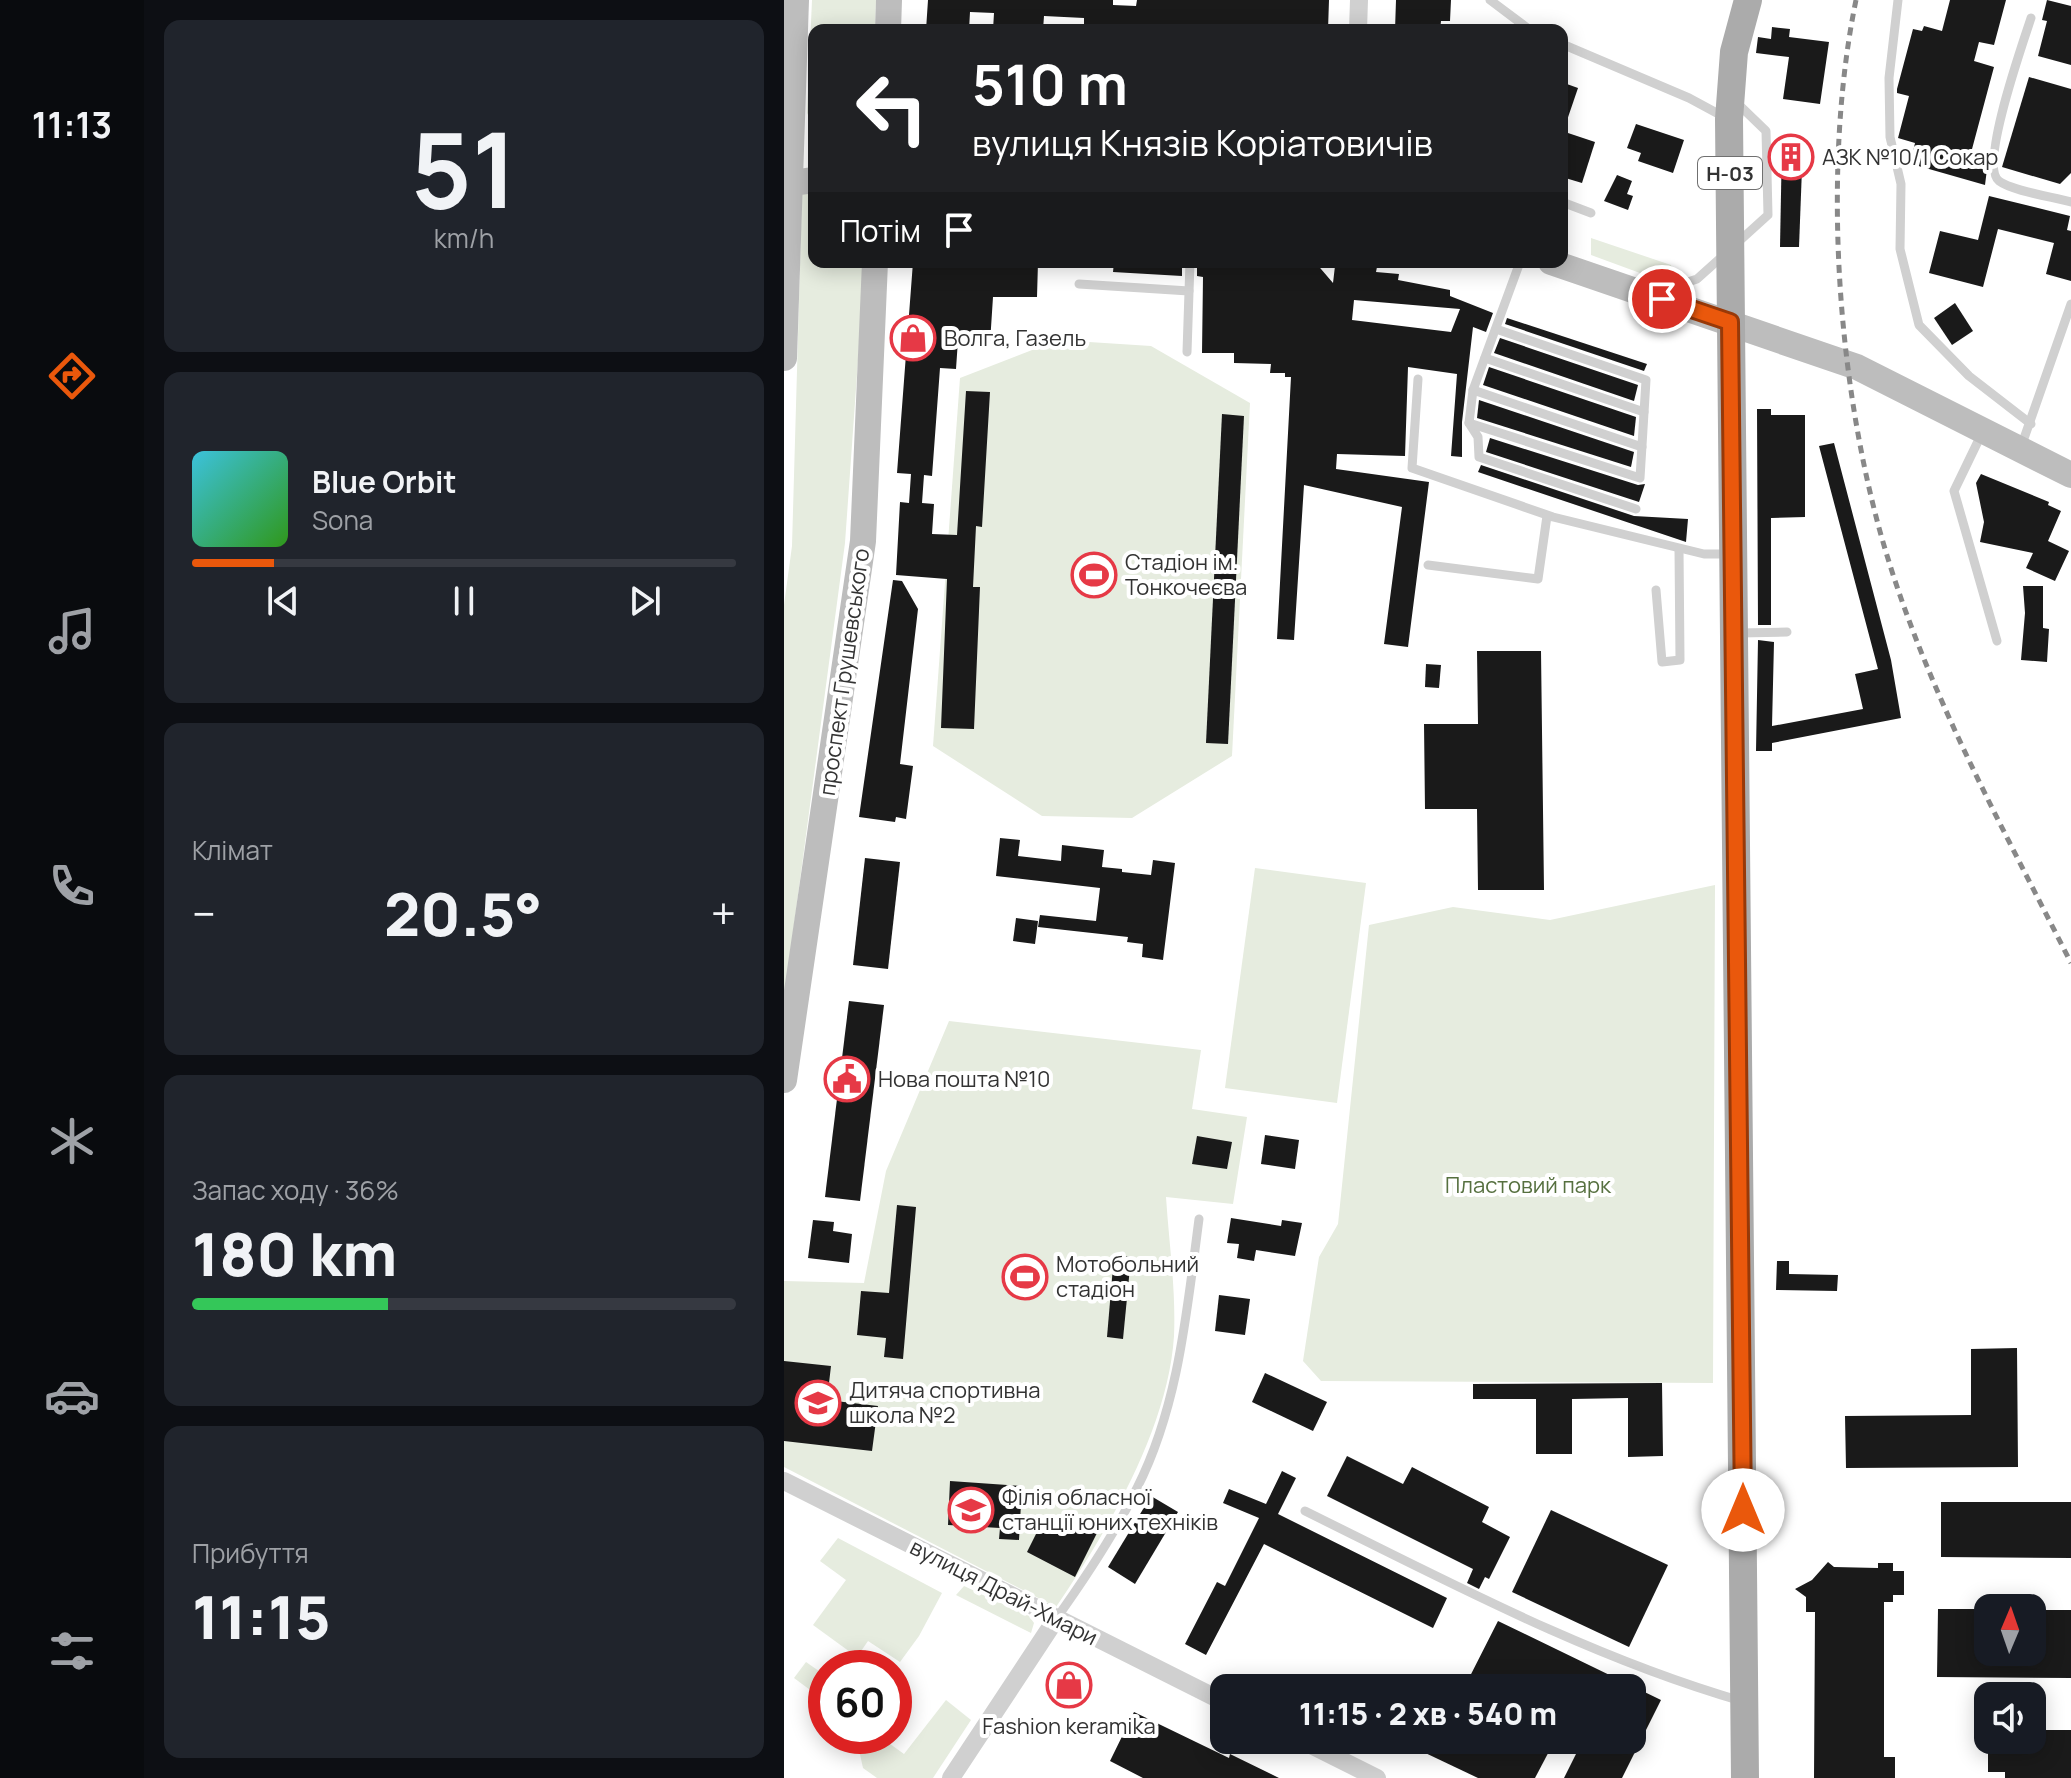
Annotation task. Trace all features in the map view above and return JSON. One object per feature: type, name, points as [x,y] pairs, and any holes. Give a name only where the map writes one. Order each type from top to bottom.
[{"type":"main road","points":[[784,358],[796,183],[796,0]]},
{"type":"main road","points":[[888,24],[889,0]]},
{"type":"main road","name":"Н-03","points":[[1745,1778],[1730,108],[1734,52],[1748,0]]},
{"type":"main road","name":"проспект Грушевського","points":[[784,1080],[863,541],[875,268]]},
{"type":"main road","points":[[1568,268],[1857,367],[2071,475]]},
{"type":"street","points":[[1358,24],[1359,0]]},
{"type":"street","name":"вулиця Драй-Хмари","points":[[784,1481],[1210,1695]]},
{"type":"street","points":[[951,1778],[1056,1619]]},
{"type":"street","points":[[1329,1754],[1377,1778]]},
{"type":"lane","points":[[1490,0],[1522,24]]},
{"type":"lane","points":[[1898,0],[1889,78],[1890,137],[1901,184],[1900,249],[1919,325],[1969,376],[2031,424]]},
{"type":"lane","points":[[2031,18],[1993,148],[1994,172],[2002,183],[2071,202]]},
{"type":"lane","points":[[1568,47],[1689,98],[1730,108],[1766,131],[1768,215],[1697,279],[1678,288],[1645,294]]},
{"type":"lane","points":[[1568,204],[1591,213]]},
{"type":"lane","points":[[1187,352],[1190,268]]},
{"type":"lane","points":[[1518,268],[1473,390],[1469,423],[1478,437],[1479,457],[1636,509]]},
{"type":"lane","points":[[1079,284],[1189,291]]},
{"type":"lane","points":[[2020,450],[2071,304]]},
{"type":"lane","points":[[1469,423],[1640,478],[1646,380],[1496,329]]},
{"type":"lane","points":[[1485,358],[1644,412]]},
{"type":"lane","points":[[1418,379],[1412,468],[1547,516],[1679,549],[1704,554],[1734,554]]},
{"type":"lane","points":[[1473,390],[1642,447]]},
{"type":"lane","points":[[1983,431],[1954,491],[1997,641]]},
{"type":"lane","points":[[1428,565],[1538,579],[1547,516]]},
{"type":"lane","points":[[1656,590],[1662,662],[1680,660],[1679,549]]},
{"type":"lane","points":[[1736,634],[1787,632]]},
{"type":"lane","points":[[1056,1619],[1093,1567],[1139,1486],[1162,1422],[1183,1342],[1199,1219]]},
{"type":"lane","points":[[1305,1511],[1487,1600],[1668,1680],[1745,1702]]},
{"type":"green space","points":[[812,0],[876,0],[875,24],[811,24]]},
{"type":"green space","points":[[808,190],[808,268],[865,268],[845,543],[784,1000],[784,605],[792,546],[802,195]]},
{"type":"green space","points":[[1591,238],[1671,265],[1673,272],[1669,279],[1659,280],[1591,255]]},
{"type":"green space","name":"Стадіон ім. Тонкочеєва","points":[[1058,340],[1151,346],[1250,403],[1232,756],[1132,818],[1042,816],[933,746],[960,378]]},
{"type":"green space","points":[[1255,868],[1366,883],[1337,1103],[1225,1088]]},
{"type":"green space","name":"Пластовий парк","points":[[1715,885],[1713,1383],[1321,1381],[1303,1361],[1319,1257],[1338,1224],[1369,925],[1453,907],[1550,920]]},
{"type":"green space","name":"Мотобольний стадіон","points":[[949,1021],[1201,1050],[1192,1109],[1247,1117],[1233,1204],[1166,1197],[1174,1336],[1160,1407],[1132,1478],[1114,1513],[1056,1607],[784,1467],[784,1281],[864,1283],[886,1171]]},
{"type":"green space","points":[[838,1538],[942,1593],[909,1650],[882,1650],[868,1641],[862,1650],[847,1650],[813,1625],[846,1580],[820,1561]]},
{"type":"green space","points":[[964,1586],[1029,1616],[1034,1623],[1031,1633],[956,1595]]},
{"type":"green space","points":[[806,1662],[808,1663],[808,1688],[794,1678]]},
{"type":"green space","points":[[946,1700],[971,1720],[933,1778],[877,1778],[863,1768],[860,1754],[912,1754],[912,1744]]},
{"type":"building","points":[[928,0],[1113,0],[1113,5],[1136,6],[1137,0],[1329,0],[1328,24],[1084,24],[1084,18],[1044,16],[1043,24],[993,24],[994,13],[970,12],[969,24],[926,24]]},
{"type":"building","points":[[1396,0],[1451,0],[1450,21],[1441,21],[1441,24],[1395,24]]},
{"type":"building","points":[[1950,0],[2006,0],[1994,45],[1979,42],[1974,61],[1994,67],[1968,164],[1987,169],[1985,185],[1915,165],[1917,157],[1912,156],[1915,143],[1898,138],[1909,96],[1897,93],[1897,89],[1913,29],[1922,31],[1924,26],[1942,31]]},
{"type":"building","points":[[2047,0],[2071,6],[2071,65],[2038,56],[2047,21],[2042,20]]},
{"type":"building","points":[[1772,27],[1790,29],[1789,37],[1829,42],[1820,104],[1783,99],[1789,57],[1756,53],[1758,37],[1771,39]]},
{"type":"building","points":[[2029,77],[2071,89],[2071,173],[2060,184],[2002,167]]},
{"type":"building","points":[[1568,84],[1578,88],[1568,117]]},
{"type":"building","points":[[1636,124],[1684,140],[1673,173],[1638,161],[1641,153],[1627,148]]},
{"type":"building","points":[[1568,133],[1595,142],[1582,183],[1568,179]]},
{"type":"building","points":[[1782,141],[1803,142],[1799,247],[1780,247]]},
{"type":"building","points":[[1617,175],[1632,181],[1627,194],[1633,196],[1628,210],[1604,201]]},
{"type":"building","points":[[1989,196],[2070,216],[2067,230],[2071,231],[2071,281],[2046,274],[2054,243],[1998,229],[1983,287],[1929,273],[1940,231],[1978,240]]},
{"type":"building","points":[[913,268],[1038,268],[1037,297],[993,297],[990,343],[958,340],[956,369],[940,368],[932,476],[924,475],[922,503],[934,504],[932,534],[957,535],[966,391],[990,392],[982,527],[976,526],[973,587],[980,587],[974,729],[941,728],[947,579],[896,575],[900,502],[909,503],[911,474],[897,473]]},
{"type":"building","points":[[1113,268],[1182,268],[1182,276],[1113,272]]},
{"type":"building","points":[[1197,268],[1320,268],[1333,283],[1335,268],[1377,268],[1376,272],[1399,274],[1398,280],[1450,290],[1450,296],[1493,313],[1486,332],[1473,327],[1462,422],[1462,457],[1451,456],[1457,374],[1408,367],[1405,456],[1337,454],[1336,469],[1429,482],[1408,647],[1384,644],[1402,507],[1304,485],[1294,640],[1277,639],[1291,377],[1285,377],[1285,373],[1270,373],[1271,364],[1234,363],[1234,353],[1202,353],[1203,277],[1197,276]],"holes":[[[1354,300],[1460,309],[1451,332],[1352,320]]]},
{"type":"building","points":[[1955,303],[1973,331],[1952,345],[1934,318]]},
{"type":"building","points":[[1507,318],[1647,364],[1644,371],[1505,324]]},
{"type":"building","points":[[1500,338],[1638,385],[1634,401],[1494,353]]},
{"type":"building","points":[[1489,367],[1636,417],[1634,436],[1483,385]]},
{"type":"building","points":[[1479,400],[1634,452],[1631,467],[1477,418]]},
{"type":"building","points":[[1757,409],[1771,409],[1771,415],[1805,415],[1805,517],[1771,518],[1771,625],[1758,625]]},
{"type":"building","points":[[1222,414],[1244,416],[1228,744],[1206,743]]},
{"type":"building","points":[[1490,438],[1638,485],[1645,484],[1639,502],[1486,452]]},
{"type":"building","points":[[1834,443],[1891,660],[1901,718],[1772,743],[1772,751],[1756,751],[1758,640],[1774,642],[1772,726],[1863,709],[1855,674],[1878,669],[1819,446]]},
{"type":"building","points":[[1481,465],[1634,516],[1688,519],[1686,542],[1478,472]]},
{"type":"building","points":[[1981,474],[2049,502],[2048,505],[2061,511],[2048,541],[2069,551],[2055,581],[2026,568],[2033,553],[1980,542],[1984,522],[1976,483]]},
{"type":"building","points":[[893,580],[902,581],[918,609],[900,764],[913,766],[906,819],[896,817],[895,822],[859,817]]},
{"type":"building","points":[[2023,586],[2043,586],[2043,628],[2049,629],[2047,662],[2021,660],[2025,613]]},
{"type":"building","points":[[1477,651],[1541,651],[1544,890],[1478,890],[1477,809],[1425,809],[1424,724],[1478,724]]},
{"type":"building","points":[[1426,664],[1441,665],[1439,688],[1425,687]]},
{"type":"building","points":[[1000,838],[1020,840],[1018,856],[1061,861],[1062,845],[1104,850],[1102,867],[1122,869],[1122,872],[1151,875],[1153,860],[1175,863],[1163,960],[1142,957],[1143,944],[1127,942],[1128,937],[1038,927],[1040,915],[1096,921],[1100,888],[996,876]]},
{"type":"building","points":[[865,858],[900,862],[888,969],[853,965]]},
{"type":"building","points":[[1016,918],[1038,921],[1035,944],[1013,941]]},
{"type":"building","points":[[849,1001],[884,1005],[860,1201],[825,1197]]},
{"type":"building","points":[[1265,1135],[1299,1140],[1295,1169],[1261,1164]]},
{"type":"building","points":[[1197,1136],[1232,1142],[1227,1169],[1192,1164]]},
{"type":"building","points":[[897,1205],[916,1207],[903,1359],[884,1357],[886,1338],[857,1335],[861,1291],[889,1293]]},
{"type":"building","points":[[1231,1218],[1281,1226],[1282,1220],[1302,1223],[1295,1256],[1256,1250],[1254,1261],[1237,1258],[1239,1244],[1227,1243]]},
{"type":"building","points":[[813,1220],[834,1222],[833,1231],[852,1234],[849,1263],[808,1258]]},
{"type":"building","points":[[1114,1255],[1131,1257],[1123,1339],[1107,1337]]},
{"type":"building","points":[[1777,1261],[1789,1261],[1789,1274],[1838,1275],[1837,1291],[1776,1290]]},
{"type":"building","points":[[1219,1295],[1250,1299],[1245,1335],[1215,1331]]},
{"type":"building","points":[[2017,1348],[2018,1467],[1846,1468],[1845,1416],[1971,1415],[1971,1349]]},
{"type":"building","name":"Дитяча спортивна школа №2","points":[[784,1361],[831,1366],[827,1400],[878,1406],[872,1451],[784,1441]]},
{"type":"building","points":[[1265,1373],[1327,1402],[1313,1431],[1252,1402]]},
{"type":"building","points":[[1662,1383],[1663,1456],[1628,1457],[1628,1398],[1572,1399],[1572,1454],[1536,1454],[1536,1399],[1473,1399],[1473,1384]]},
{"type":"building","points":[[1347,1456],[1403,1484],[1412,1467],[1489,1507],[1482,1522],[1510,1537],[1489,1579],[1485,1577],[1479,1589],[1467,1583],[1473,1569],[1327,1496]]},
{"type":"building","points":[[1282,1471],[1296,1478],[1278,1514],[1447,1598],[1433,1628],[1264,1544],[1206,1655],[1185,1644],[1217,1582],[1225,1586],[1259,1518],[1223,1503],[1229,1489],[1266,1504]]},
{"type":"building","points":[[950,1481],[1022,1486],[1019,1540],[999,1539],[1000,1528],[948,1525]]},
{"type":"building","points":[[1151,1496],[1178,1512],[1135,1584],[1108,1567]]},
{"type":"building","points":[[1941,1502],[2071,1502],[2071,1558],[1941,1557]]},
{"type":"building","points":[[1551,1510],[1668,1565],[1629,1647],[1512,1592]]},
{"type":"building","points":[[1045,1516],[1081,1534],[1084,1527],[1097,1533],[1075,1577],[1027,1552]]},
{"type":"building","points":[[1828,1562],[1834,1567],[1878,1568],[1878,1563],[1893,1563],[1893,1571],[1904,1571],[1904,1595],[1893,1595],[1893,1602],[1884,1602],[1884,1757],[1895,1757],[1895,1778],[1814,1778],[1815,1612],[1806,1612],[1806,1597],[1795,1589],[1812,1580]]},
{"type":"building","points":[[1938,1609],[1974,1609],[1974,1666],[2046,1666],[2046,1610],[2071,1610],[2071,1678],[1937,1677]]},
{"type":"building","points":[[1498,1621],[1607,1674],[1471,1674]]},
{"type":"building","points":[[1646,1693],[1661,1700],[1646,1730]]},
{"type":"building","points":[[1134,1712],[1210,1749],[1210,1754],[1229,1758],[1230,1754],[1279,1778],[1143,1778],[1110,1761]]},
{"type":"building","points":[[2046,1730],[2071,1730],[2071,1778],[2005,1778],[2005,1772],[1988,1772],[1988,1754],[2046,1754]]},
{"type":"building","points":[[1427,1754],[1548,1754],[1535,1778],[1478,1778]]},
{"type":"building","points":[[1576,1754],[1634,1754],[1622,1778],[1564,1778]]},
{"type":"railway","points":[[1856,0],[1845,66],[1837,209],[1846,356],[1871,497],[1889,562],[1927,666],[1996,816],[2071,963]]},
{"type":"place","name":"АЗК №10/1 Сокар","points":[[1791,157]]},
{"type":"place","name":"Волга, Газель","points":[[913,338]]},
{"type":"place","name":"Стадіон ім. Тонкочеєва","points":[[1094,575]]},
{"type":"place","name":"Нова пошта №10","points":[[847,1079]]},
{"type":"place","name":"Мотобольний стадіон","points":[[1025,1277]]},
{"type":"place","name":"Дитяча спортивна школа №2","points":[[818,1403]]},
{"type":"place","name":"Філія обласної станції юних техніків","points":[[971,1510]]},
{"type":"place","name":"Fashion keramika","points":[[1069,1685]]},
{"type":"route","points":[[1662,299],[1730,322],[1736,634],[1743,1510]]}]
